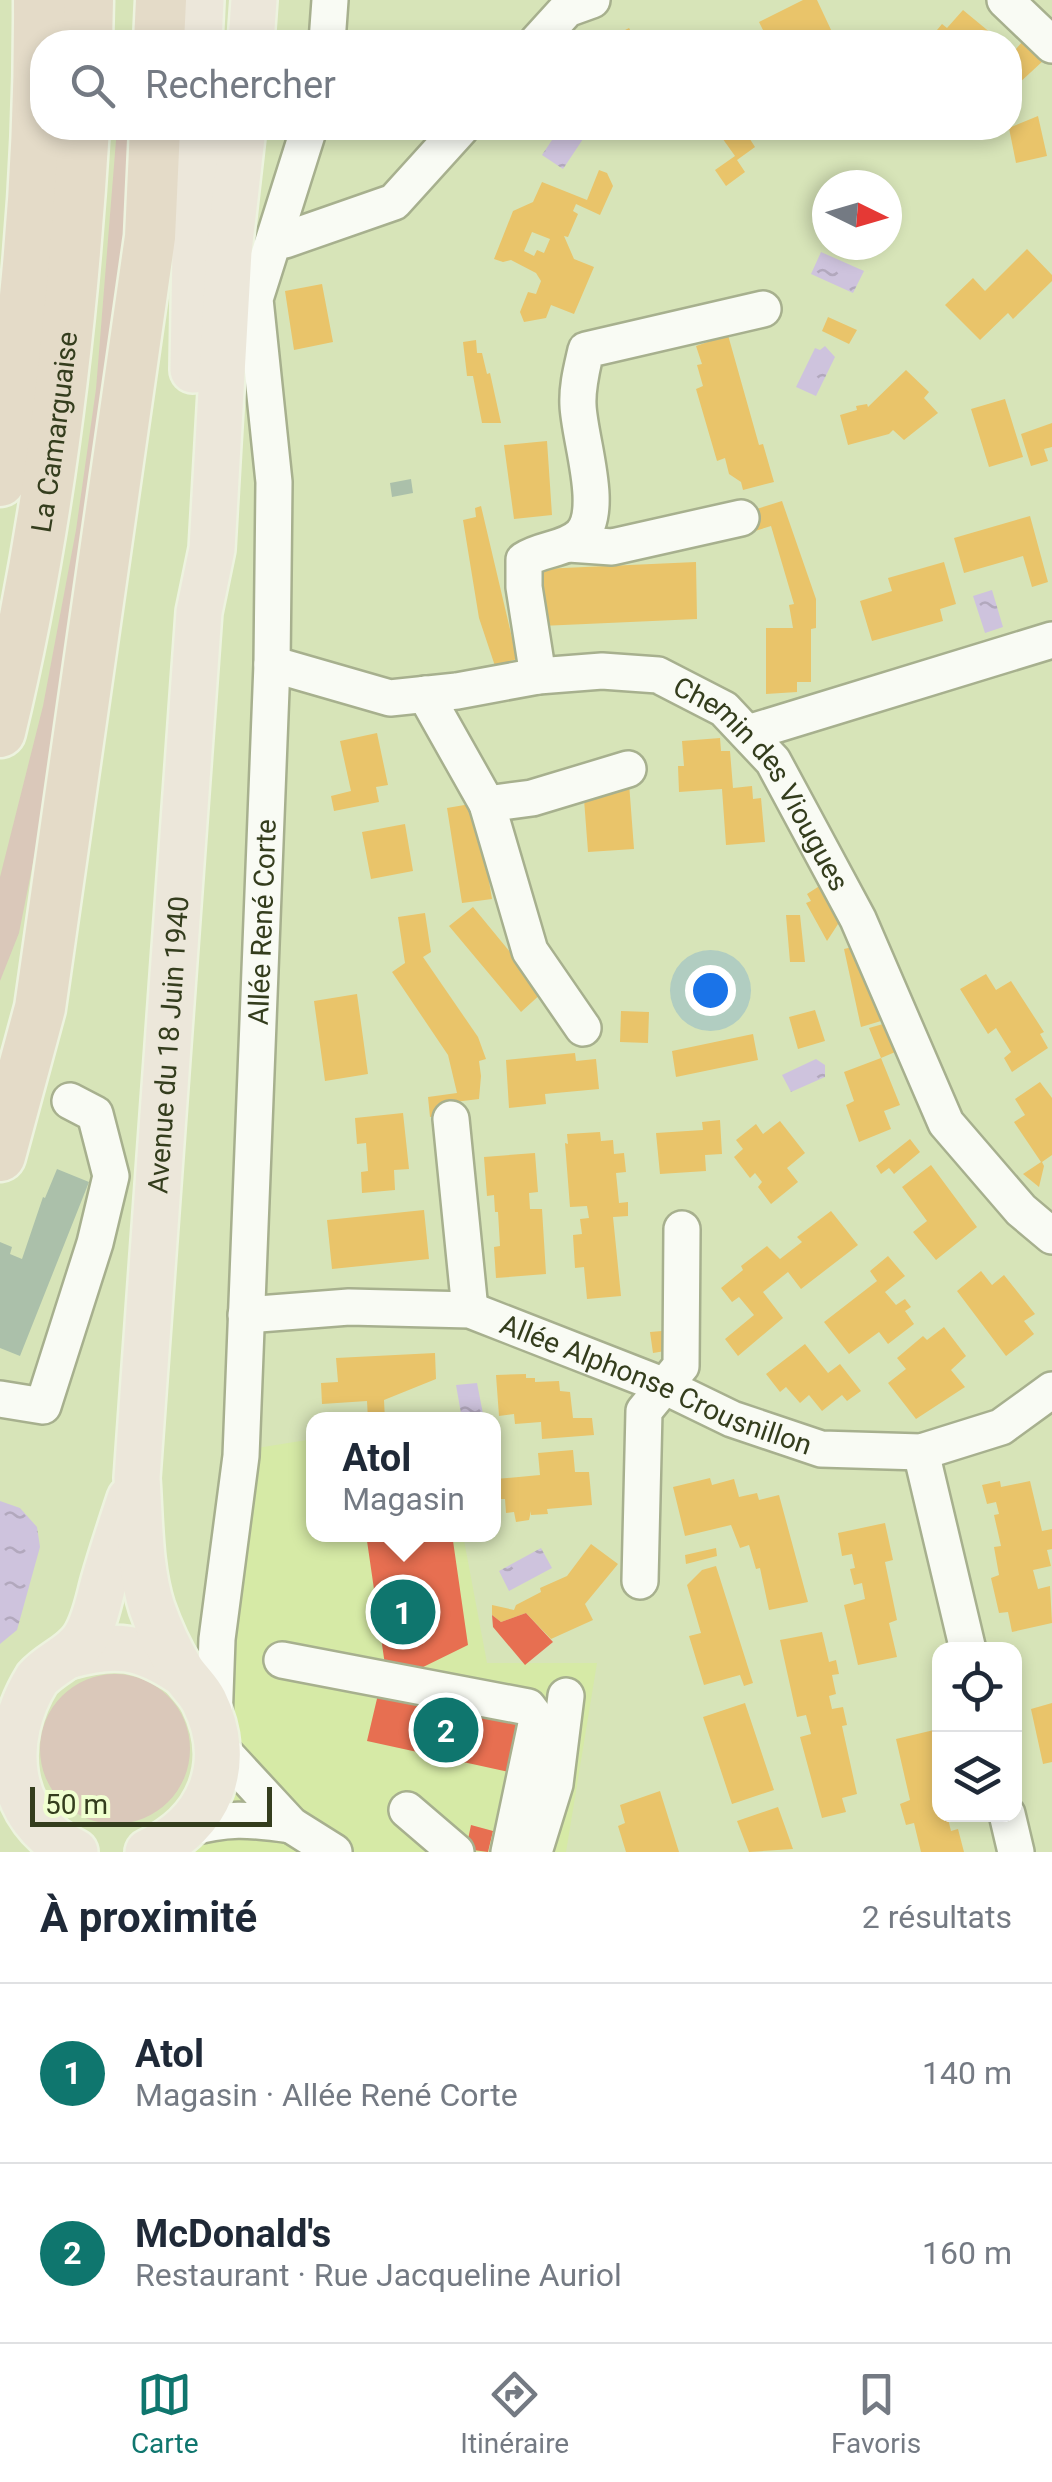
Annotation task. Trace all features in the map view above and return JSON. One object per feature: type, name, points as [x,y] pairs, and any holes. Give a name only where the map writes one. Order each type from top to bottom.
[{"type":"highway","name":"La Camarguaise","points":[[39,0],[39,30]]},
{"type":"highway","points":[[87,30],[88,0]]},
{"type":"highway","points":[[160,30],[161,0]]},
{"type":"highway","name":"La Camarguaise","points":[[0,482],[28,271],[37,140]]},
{"type":"highway","name":"La Camarguaise","points":[[0,732],[23,635],[51,473],[76,272],[83,140]]},
{"type":"highway","points":[[0,1156],[43,989],[147,256],[154,140]]},
{"type":"main road","points":[[200,30],[201,0]]},
{"type":"main road","points":[[252,30],[254,0]]},
{"type":"main road","name":"Avenue du 18 Juin 1940","points":[[197,140],[191,507],[199,612]]},
{"type":"main road","name":"Avenue du 18 Juin 1940","points":[[182,1673],[151,1606],[137,1478],[199,612],[212,550],[229,251],[241,140]]},
{"type":"main road","name":"Avenue du 18 Juin 1940","points":[[48,1844],[18,1802],[8,1769],[8,1734],[19,1702],[40,1675],[86,1638],[137,1478]]},
{"type":"main road","name":"Avenue du 18 Juin 1940","points":[[68,1656],[98,1648],[128,1648],[157,1656],[182,1673],[202,1696],[216,1734]]},
{"type":"main road","points":[[167,1844],[205,1804],[216,1776],[216,1734]]},
{"type":"street","points":[[328,30],[330,0]]},
{"type":"street","points":[[548,30],[567,9],[592,0]]},
{"type":"street","points":[[1005,0],[1052,44]]},
{"type":"street","name":"Allée René Corte","points":[[216,1734],[216,1639],[241,1456],[272,664],[274,482],[255,300],[305,140]]},
{"type":"street","points":[[276,234],[285,240],[394,202],[449,140]]},
{"type":"street","points":[[569,544],[584,532],[592,508],[578,404],[586,350],[762,309]]},
{"type":"street","points":[[538,676],[524,587],[524,560],[538,551],[569,544],[612,547],[742,518]]},
{"type":"street","points":[[748,733],[1052,640]]},
{"type":"street","name":"Chemin des Viougues","points":[[272,664],[390,698],[538,676],[602,671],[658,675],[724,709],[773,761],[858,919],[946,1123],[1021,1210],[1052,1236]]},
{"type":"street","points":[[426,694],[487,804],[530,951],[582,1028]]},
{"type":"street","points":[[487,804],[532,798],[628,769]]},
{"type":"street","points":[[0,1399],[43,1406],[111,1176],[94,1114],[70,1100]]},
{"type":"street","points":[[450,1119],[470,1310]]},
{"type":"street","points":[[640,1581],[644,1411],[681,1366],[682,1229]]},
{"type":"street","name":"Allée Alphonse Crousnillon","points":[[246,1315],[348,1307],[470,1310],[662,1385],[732,1418],[822,1449],[922,1452],[1000,1427],[1052,1390]]},
{"type":"street","points":[[922,1452],[966,1642]]},
{"type":"street","points":[[282,1660],[528,1707],[537,1719],[509,1852]]},
{"type":"street","points":[[534,1852],[556,1784],[566,1696]]},
{"type":"street","points":[[216,1734],[291,1826],[334,1852]]},
{"type":"street","points":[[408,1810],[456,1852]]},
{"type":"street","points":[[167,1844],[218,1820],[246,1818],[291,1826]]},
{"type":"street","points":[[1009,1822],[1016,1852]]},
{"type":"shaded area","points":[[116,140],[141,140],[96,548],[19,933],[0,981],[0,877],[43,706],[76,530],[96,389]]},
{"type":"shaded area","points":[[306,1440],[306,1542],[464,1542],[487,1663],[597,1663],[566,1852],[195,1852],[251,1449]]},
{"type":"shaded area","points":[[115,1674],[144,1680],[168,1696],[184,1720],[190,1749],[184,1778],[168,1802],[144,1818],[115,1824],[86,1818],[62,1802],[46,1778],[40,1749],[46,1720],[62,1696],[86,1680]]},
{"type":"water","points":[[552,140],[582,140],[563,169],[542,155]]},
{"type":"water","points":[[817,260],[839,260],[864,271],[853,293],[811,274]]},
{"type":"water","points":[[825,346],[835,357],[816,396],[796,387],[815,348]]},
{"type":"water","points":[[992,590],[1003,627],[985,633],[973,596]]},
{"type":"water","points":[[816,1059],[825,1065],[825,1077],[791,1092],[782,1075]]},
{"type":"water","points":[[477,1383],[483,1412],[461,1412],[456,1385]]},
{"type":"water","points":[[0,1501],[20,1508],[37,1527],[40,1547],[17,1630],[0,1644]]},
{"type":"water","points":[[541,1548],[552,1568],[509,1591],[499,1571]]},
{"type":"building: Logements","points":[[803,0],[817,0],[831,30],[763,30],[759,22]]},
{"type":"building: Logements","points":[[963,10],[987,30],[937,30],[942,24],[947,28]]},
{"type":"building: Logements","points":[[1022,42],[1044,60],[1022,80]]},
{"type":"building: Logements","points":[[1038,116],[1047,156],[1016,163],[1011,140],[1022,140],[1022,123]]},
{"type":"building: Logements","points":[[724,140],[750,140],[755,147],[737,160],[745,172],[726,186],[715,170],[735,156]]},
{"type":"building: Logements","points":[[599,170],[607,173],[613,186],[600,215],[576,204],[573,211],[578,214],[568,237],[564,236],[574,259],[594,267],[574,314],[551,305],[546,318],[524,322],[520,312],[528,292],[536,294],[541,281],[536,273],[511,260],[494,259],[513,211],[533,202],[542,182],[587,200]],"holes":[[[532,232],[550,239],[544,253],[537,250],[534,256],[524,251]]]},
{"type":"building: Logements","points":[[1027,249],[1052,275],[1052,281],[1013,319],[1008,313],[980,340],[945,305],[973,278],[985,291]]},
{"type":"building: Logements","points":[[322,284],[333,342],[294,350],[285,291]]},
{"type":"building: Logements","points":[[828,317],[857,330],[849,344],[822,331]]},
{"type":"building: Logements","points":[[728,335],[759,445],[763,444],[774,482],[743,490],[741,482],[729,474],[725,458],[717,461],[696,389],[703,386],[696,346]]},
{"type":"building: Logements","points":[[476,340],[477,353],[482,353],[487,374],[490,373],[501,423],[482,423],[473,376],[467,376],[463,342]]},
{"type":"building: Logements","points":[[906,370],[929,392],[924,398],[938,413],[904,440],[893,430],[848,445],[840,415],[857,410],[856,406],[868,407]]},
{"type":"building: Logements","points":[[1005,399],[1023,457],[989,467],[971,409]]},
{"type":"building: Logements","points":[[1052,423],[1052,447],[1044,449],[1048,461],[1031,466],[1021,434]]},
{"type":"building: Logements","points":[[547,441],[552,515],[514,519],[504,445]]},
{"type":"building: Logements","points":[[782,501],[816,599],[816,628],[811,629],[811,682],[797,682],[797,692],[766,694],[766,628],[793,628],[789,605],[794,604],[771,526],[755,531],[750,511]]},
{"type":"building: Logements","points":[[481,506],[517,659],[495,666],[479,618],[463,520],[476,517],[475,508]]},
{"type":"building: Logements","points":[[1030,516],[1048,582],[1032,587],[1023,556],[964,573],[954,538]]},
{"type":"building: Logements","points":[[696,562],[697,619],[541,626],[541,569]]},
{"type":"building: Logements","points":[[944,562],[956,604],[940,609],[943,621],[872,641],[860,601],[892,591],[888,578]]},
{"type":"building: Logements","points":[[377,733],[388,785],[376,787],[379,802],[334,811],[331,796],[351,791],[340,741]]},
{"type":"building: Logements","points":[[720,738],[721,751],[730,751],[733,788],[752,786],[753,799],[761,798],[765,842],[726,845],[722,789],[679,792],[678,766],[684,766],[682,741]]},
{"type":"building: Logements","points":[[629,783],[634,849],[588,852],[583,786]]},
{"type":"building: Logements","points":[[476,803],[492,899],[462,903],[447,808]]},
{"type":"building: Logements","points":[[405,824],[413,871],[371,879],[362,832]]},
{"type":"building: Logements","points":[[821,885],[840,921],[827,941],[806,903],[811,901],[807,894]]},
{"type":"building: Logements","points":[[473,907],[543,992],[521,1012],[449,926]]},
{"type":"building: Logements","points":[[425,913],[431,952],[423,957],[478,1037],[486,1059],[479,1061],[479,1099],[438,1104],[439,1116],[430,1117],[428,1097],[457,1093],[448,1055],[392,972],[405,963],[398,917]]},
{"type":"building: Logements","points":[[786,915],[800,915],[805,962],[790,962]]},
{"type":"building: Logements","points":[[865,944],[881,1021],[861,1027],[844,949]]},
{"type":"building: Logements","points":[[986,974],[996,990],[1011,981],[1044,1032],[1040,1034],[1048,1048],[1012,1072],[1004,1058],[1011,1052],[996,1028],[988,1034],[960,989]]},
{"type":"building: Logements","points":[[357,994],[368,1074],[325,1081],[314,1001]]},
{"type":"building: Logements","points":[[815,1010],[825,1041],[798,1049],[789,1017]]},
{"type":"building: Logements","points":[[621,1011],[649,1012],[648,1043],[620,1042]]},
{"type":"building: Logements","points":[[890,1022],[900,1050],[881,1058],[869,1028]]},
{"type":"building: Logements","points":[[753,1034],[758,1060],[676,1077],[672,1051]]},
{"type":"building: Logements","points":[[575,1053],[576,1061],[596,1059],[599,1089],[545,1094],[546,1104],[509,1108],[506,1060]]},
{"type":"building: Logements","points":[[881,1058],[900,1105],[884,1111],[891,1129],[859,1142],[846,1105],[854,1101],[844,1072]]},
{"type":"building: Logements","points":[[1040,1082],[1052,1098],[1052,1155],[1042,1162],[1039,1187],[1023,1174],[1041,1162],[1014,1122],[1025,1115],[1015,1099]]},
{"type":"building: Logements","points":[[403,1113],[409,1169],[394,1170],[395,1190],[362,1193],[361,1172],[368,1171],[366,1143],[357,1144],[355,1118]]},
{"type":"building: Logements","points":[[720,1120],[722,1154],[705,1155],[706,1171],[660,1174],[656,1133],[703,1130],[702,1122]]},
{"type":"building: Logements","points":[[780,1121],[805,1153],[787,1168],[798,1182],[771,1204],[758,1187],[762,1182],[755,1173],[750,1178],[734,1157],[743,1149],[736,1140],[756,1124],[763,1134]]},
{"type":"building: Logements","points":[[600,1132],[601,1141],[613,1140],[614,1154],[624,1153],[626,1172],[616,1173],[619,1203],[628,1202],[628,1216],[613,1217],[621,1296],[587,1299],[584,1267],[575,1268],[573,1235],[582,1234],[580,1219],[589,1218],[587,1206],[570,1207],[565,1143],[568,1144],[567,1134]]},
{"type":"building: Logements","points":[[910,1139],[920,1152],[894,1174],[889,1168],[881,1174],[876,1166]]},
{"type":"building: Logements","points":[[535,1153],[538,1192],[529,1193],[530,1209],[542,1209],[546,1274],[496,1278],[494,1247],[500,1246],[498,1212],[494,1195],[487,1196],[484,1157]]},
{"type":"building: Logements","points":[[931,1165],[977,1227],[936,1260],[913,1232],[927,1221],[902,1187]]},
{"type":"building: Logements","points":[[424,1210],[429,1259],[332,1269],[327,1220]]},
{"type":"building: Logements","points":[[831,1211],[858,1245],[801,1289],[788,1272],[763,1292],[783,1318],[738,1356],[725,1339],[754,1315],[739,1297],[732,1302],[721,1288],[767,1246],[780,1259],[802,1242],[797,1237]]},
{"type":"building: Logements","points":[[888,1256],[905,1276],[885,1292],[896,1305],[905,1299],[911,1307],[905,1311],[914,1324],[888,1344],[879,1332],[849,1354],[824,1322],[877,1281],[870,1271]]},
{"type":"building: Logements","points":[[981,1271],[992,1285],[1004,1275],[1035,1314],[1024,1321],[1034,1334],[1006,1356],[957,1291]]},
{"type":"building: Logements","points":[[944,1327],[966,1356],[951,1370],[965,1387],[916,1419],[888,1383],[906,1369],[897,1358],[923,1336],[927,1340]]},
{"type":"building: Logements","points":[[662,1331],[665,1351],[653,1353],[650,1332]]},
{"type":"building: Logements","points":[[805,1344],[828,1373],[840,1364],[861,1391],[847,1401],[842,1395],[822,1411],[809,1395],[800,1403],[786,1387],[780,1392],[766,1374]]},
{"type":"building: Logements","points":[[435,1353],[436,1379],[384,1400],[385,1412],[368,1412],[367,1401],[322,1404],[321,1383],[338,1382],[336,1358]]},
{"type":"building: Logements","points":[[526,1374],[535,1382],[559,1381],[560,1391],[570,1392],[573,1418],[592,1418],[594,1435],[542,1439],[541,1422],[515,1424],[514,1414],[501,1416],[496,1375]]},
{"type":"building: Logements","points":[[573,1450],[575,1472],[589,1472],[592,1505],[547,1509],[548,1514],[531,1515],[531,1511],[529,1520],[516,1522],[514,1512],[506,1513],[501,1479],[540,1475],[538,1453]]},
{"type":"building: Logements","points":[[710,1478],[712,1485],[734,1479],[739,1497],[757,1493],[759,1500],[779,1495],[808,1602],[769,1610],[760,1568],[756,1569],[749,1545],[740,1548],[731,1525],[685,1536],[673,1487]]},
{"type":"building: Logements","points":[[1000,1481],[1001,1487],[1030,1481],[1042,1531],[1052,1529],[1052,1549],[1047,1550],[1051,1566],[1033,1570],[1038,1589],[1050,1586],[1052,1623],[1012,1632],[1008,1612],[999,1613],[991,1578],[999,1575],[994,1547],[1001,1546],[994,1515],[999,1514],[996,1502],[987,1504],[982,1485]]},
{"type":"building: Logements","points":[[885,1523],[893,1560],[885,1562],[897,1620],[889,1623],[897,1657],[858,1665],[844,1605],[865,1599],[862,1583],[854,1585],[852,1554],[842,1556],[838,1533]]},
{"type":"building: Logements","points":[[591,1544],[618,1564],[585,1604],[593,1620],[551,1639],[526,1613],[501,1622],[492,1615],[492,1605],[514,1610],[516,1605],[541,1592],[540,1588],[567,1576]]},
{"type":"building: Logements","points":[[716,1548],[717,1556],[686,1564],[685,1555]]},
{"type":"building: Logements","points":[[716,1566],[753,1683],[744,1686],[740,1675],[704,1685],[689,1636],[701,1633],[687,1585],[702,1570]]},
{"type":"building: Logements","points":[[822,1632],[829,1662],[836,1660],[839,1674],[832,1675],[836,1694],[829,1696],[832,1709],[843,1707],[847,1725],[842,1726],[857,1794],[842,1798],[846,1812],[822,1818],[800,1737],[811,1734],[806,1715],[797,1717],[780,1640]]},
{"type":"building: Logements","points":[[745,1703],[774,1790],[732,1804],[703,1717]]},
{"type":"building: Logements","points":[[1052,1703],[1052,1762],[1043,1764],[1031,1709]]},
{"type":"building: Logements","points":[[932,1730],[932,1822],[949,1822],[951,1831],[958,1829],[964,1852],[921,1852],[914,1823],[906,1825],[900,1804],[910,1800],[896,1739]]},
{"type":"building: Logements","points":[[660,1791],[679,1852],[626,1852],[618,1826],[625,1823],[620,1805]]},
{"type":"building: Logements","points":[[778,1807],[793,1849],[749,1852],[737,1821]]},
{"type":"building: Commerces","points":[[367,1542],[453,1542],[468,1645],[415,1671],[385,1665]]},
{"type":"building: Commerces","points":[[526,1613],[553,1642],[525,1665],[493,1627],[492,1615],[501,1622]]},
{"type":"building: Commerces","points":[[380,1686],[525,1718],[514,1773],[367,1741]]},
{"type":"building: Commerces","points":[[471,1825],[493,1831],[488,1852],[466,1849]]},
{"type":"building: Autres","points":[[411,479],[413,493],[392,497],[390,483]]},
{"type":"building: Autres","points":[[57,1169],[89,1182],[20,1356],[0,1348],[0,1242],[12,1247],[10,1254],[22,1259]]},
{"type":"place","name":"Atol","points":[[403,1612]]},
{"type":"place","name":"McDonald's","points":[[446,1730]]}]
